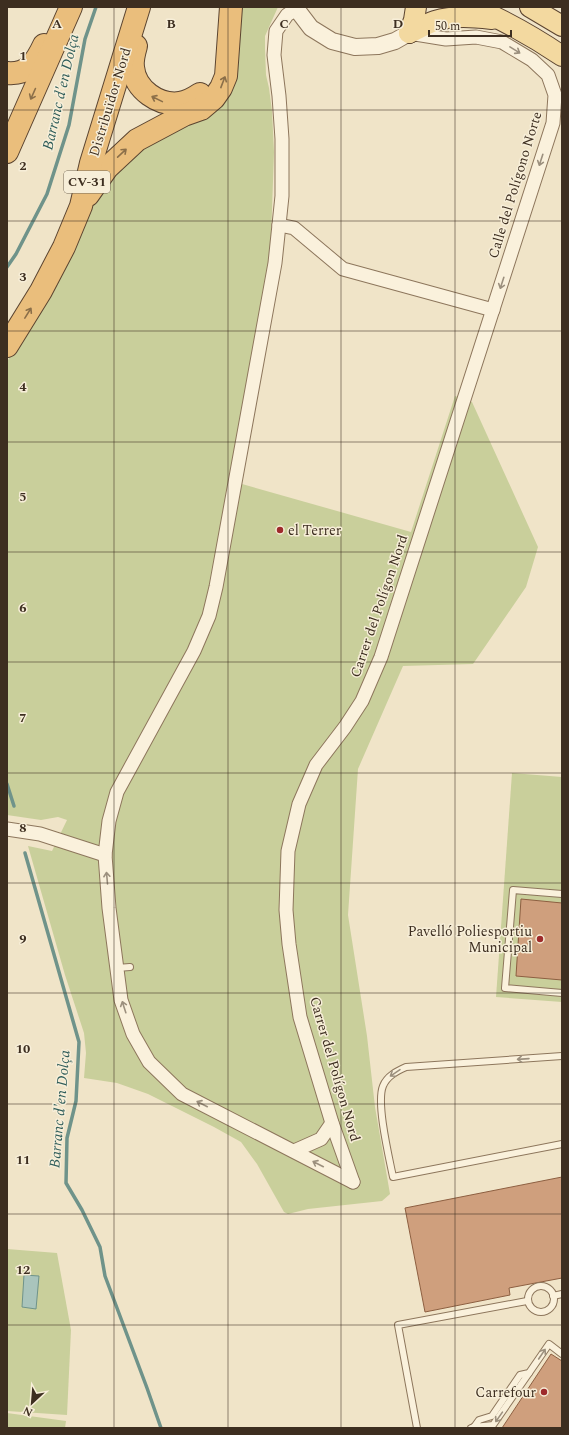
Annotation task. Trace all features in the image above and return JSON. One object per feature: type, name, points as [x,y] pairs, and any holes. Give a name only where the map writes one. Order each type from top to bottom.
[{"type":"highway","points":[[7,73],[13,74],[26,70],[36,61],[58,15],[67,7]]},
{"type":"highway","points":[[7,152],[71,7]]},
{"type":"highway","name":"Distribuïdor Nord","points":[[7,346],[41,291],[64,247],[81,206],[91,163],[139,7]]},
{"type":"highway","points":[[147,7],[133,59],[135,76],[146,93],[156,100],[168,103],[180,103],[192,99],[202,93],[207,84],[214,67],[220,7]]},
{"type":"highway","points":[[81,206],[107,168],[137,140],[184,115],[200,109],[214,98],[221,88],[226,76],[232,7]]},
{"type":"main road","points":[[409,33],[414,20],[416,7]]},
{"type":"main road","points":[[474,7],[502,20],[546,45],[562,56]]},
{"type":"main road","points":[[530,7],[562,26]]},
{"type":"main road","points":[[409,33],[435,21],[450,18],[469,17],[502,20]]},
{"type":"street","points":[[332,1123],[321,1139],[294,1152],[182,1094],[149,1062],[132,1034],[122,1000],[109,908],[105,855],[109,821],[117,792],[194,652],[209,616],[216,587],[274,270],[279,226],[282,196],[282,139],[274,55],[276,31],[287,15],[296,8],[311,28],[332,41],[355,47],[378,46],[395,41],[409,33]]},
{"type":"street","name":"Calle del Polígono Norte","points":[[409,33],[446,39],[476,37],[502,42],[532,60],[548,75],[556,95],[553,123],[493,310]]},
{"type":"street","points":[[279,226],[294,228],[343,269],[493,310]]},
{"type":"street","name":"Carrer del Polígon Nord","points":[[294,1152],[352,1182],[332,1123],[300,1017],[289,944],[286,910],[288,851],[299,804],[316,765],[345,728],[362,701],[381,657],[493,310]]},
{"type":"street","points":[[7,829],[40,834],[105,855]]},
{"type":"lane","points":[[562,894],[513,890],[505,988],[562,994]]},
{"type":"lane","points":[[117,968],[130,968]]},
{"type":"lane","points":[[562,1056],[406,1067],[390,1075],[383,1086],[380,1102],[393,1177],[562,1144]]},
{"type":"lane","points":[[537,1286],[546,1287],[550,1290],[553,1296],[554,1303],[552,1307],[544,1312],[535,1311],[528,1305],[527,1300],[530,1292],[537,1286]]},
{"type":"lane","points":[[553,1296],[562,1294]]},
{"type":"lane","points":[[418,1428],[398,1325],[527,1300]]},
{"type":"lane","points":[[472,1428],[479,1420],[492,1416],[520,1374],[529,1373],[549,1344],[562,1354]]},
{"type":"green space","points":[[235,7],[278,7],[265,36],[266,75],[272,111],[274,152],[271,239],[261,318],[228,480],[411,532],[455,396],[472,402],[538,547],[526,587],[473,664],[403,666],[358,769],[348,915],[367,1036],[375,1107],[390,1194],[382,1201],[308,1209],[288,1214],[284,1212],[257,1164],[241,1142],[148,1094],[117,1083],[84,1078],[86,1053],[84,1033],[65,975],[28,846],[52,851],[67,820],[58,817],[41,820],[7,815],[7,362],[104,184],[140,147],[210,109]]},
{"type":"green space","points":[[512,773],[562,777],[562,1002],[496,997]]},
{"type":"green space","points":[[7,1249],[57,1253],[71,1330],[67,1415],[7,1411]]},
{"type":"green space","points":[[7,1413],[66,1421],[65,1428],[7,1428]]},
{"type":"water","points":[[24,1275],[39,1276],[36,1309],[22,1307]]},
{"type":"building","name":"Pavelló Poliesportiu Municipal","points":[[521,899],[562,903],[562,980],[516,976]]},
{"type":"building","points":[[562,1177],[562,1278],[509,1288],[510,1295],[425,1312],[405,1208]]},
{"type":"building","name":"Carrefour","points":[[551,1354],[562,1361],[562,1428],[502,1428]]},
{"type":"waterway","name":"Barranc d'en Dolça","points":[[7,267],[16,254],[47,194],[69,125],[85,39],[96,7]]},
{"type":"waterway","name":"Barranc d'en Dolça","points":[[7,784],[14,806]]},
{"type":"waterway","name":"Barranc d'en Dolça","points":[[25,853],[79,1042],[76,1101],[67,1138],[66,1183],[82,1210],[100,1247],[105,1276],[161,1428]]},
{"type":"place","name":"el Terrer","points":[[280,530]]},
{"type":"place","name":"Pavelló Poliesportiu Municipal","points":[[540,939]]},
{"type":"place","name":"Carrefour","points":[[544,1392]]}]
